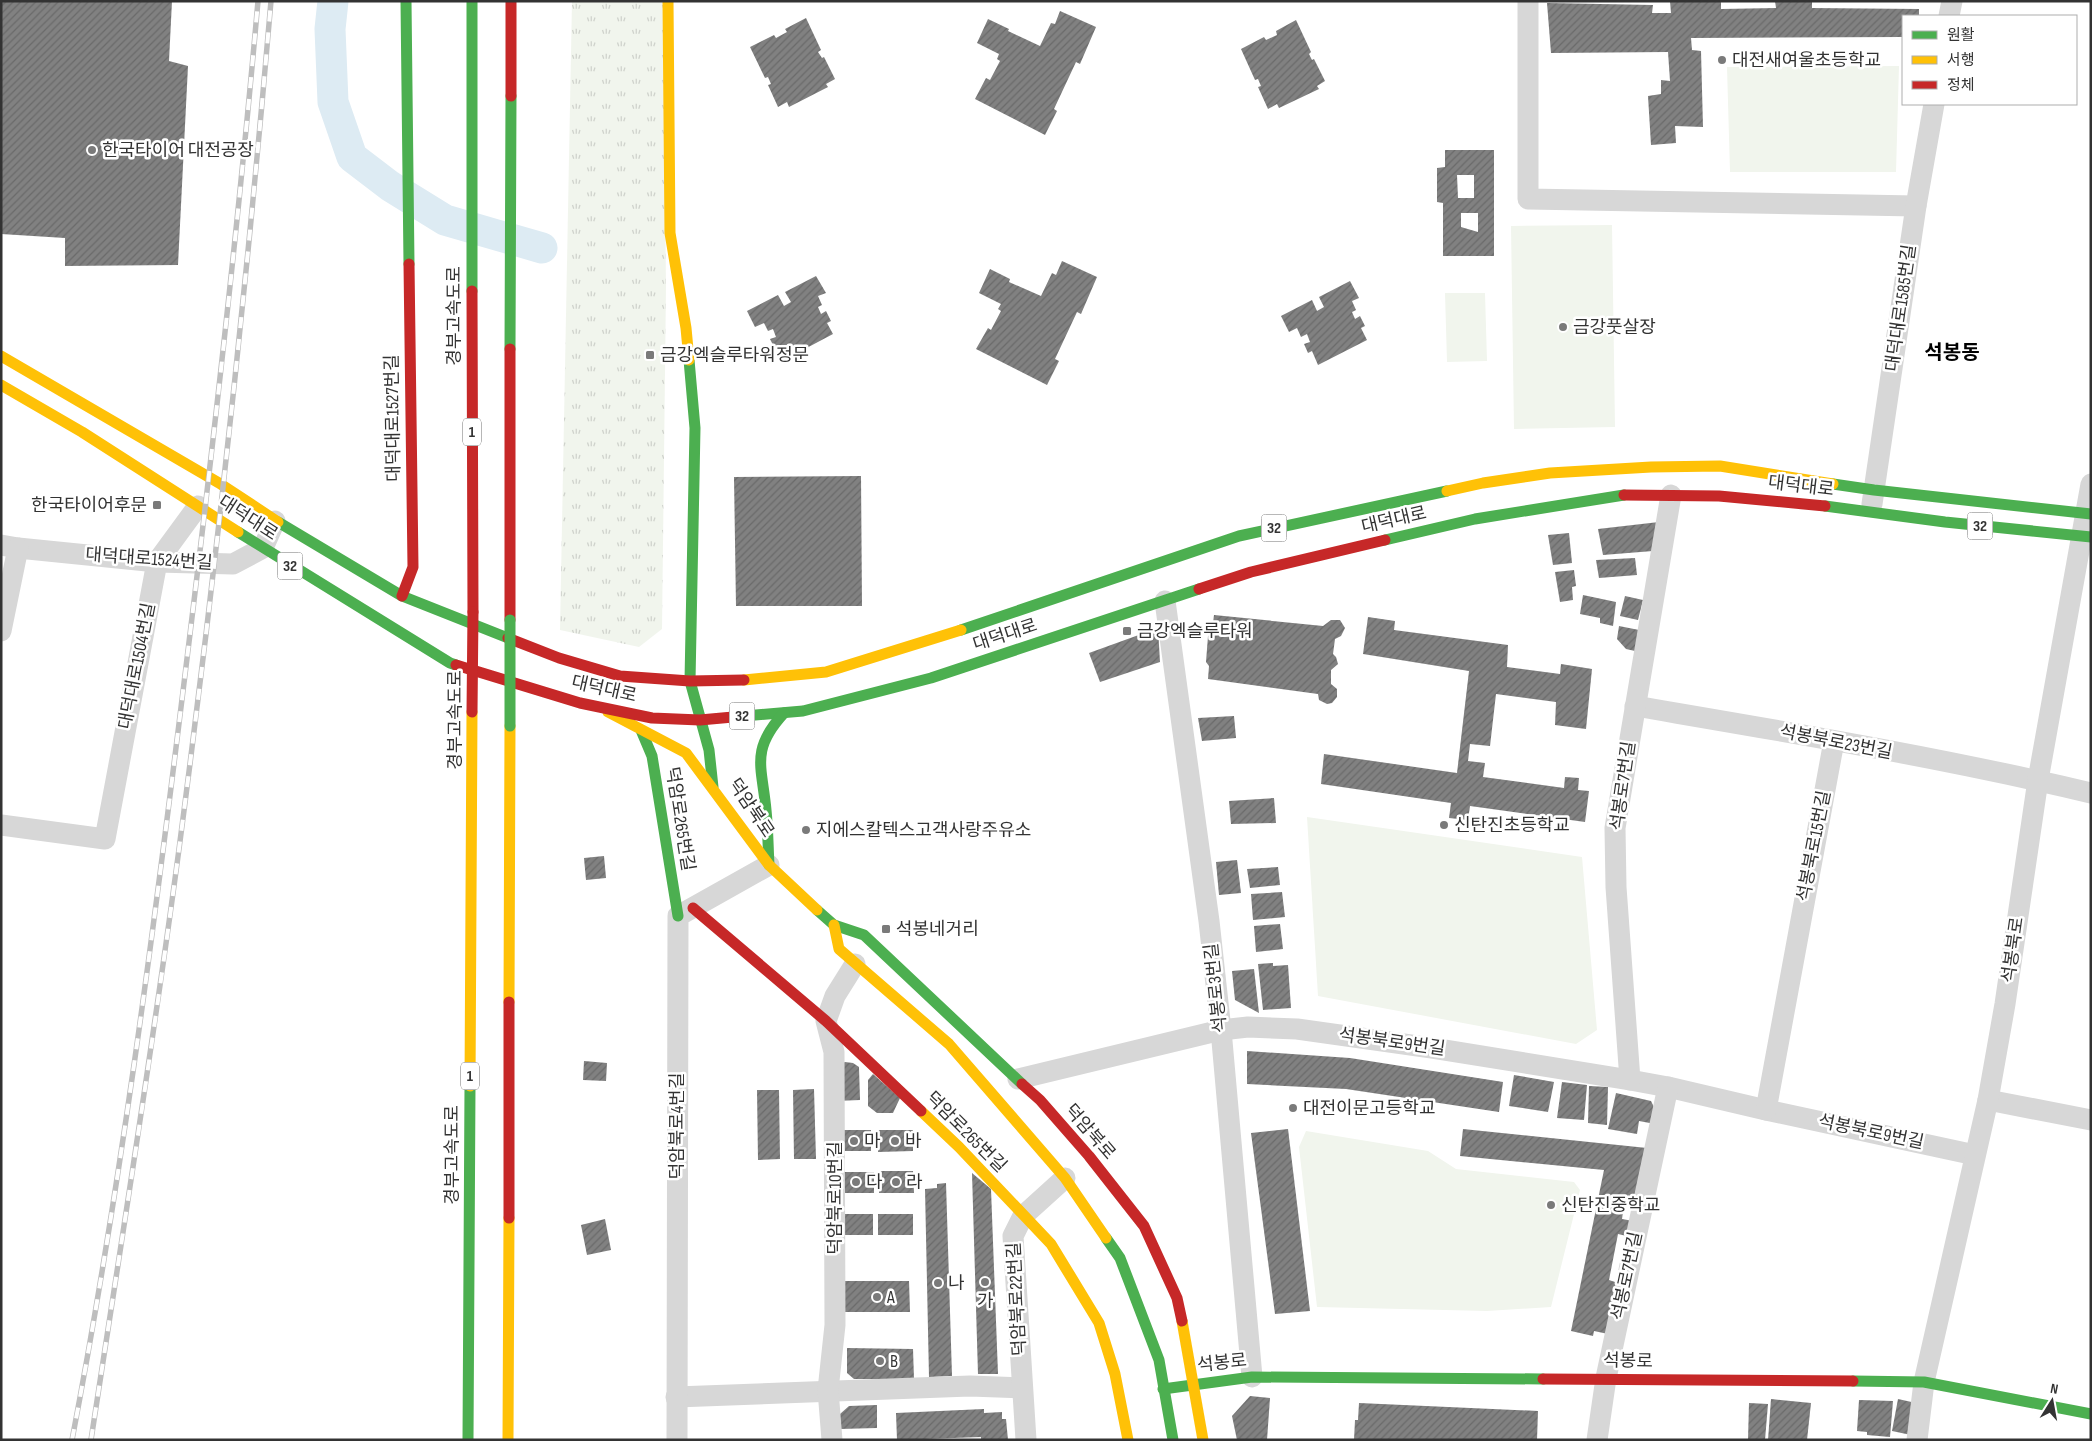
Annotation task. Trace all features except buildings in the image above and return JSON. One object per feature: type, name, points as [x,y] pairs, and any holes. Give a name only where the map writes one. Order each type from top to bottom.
[{"type":"main road","name":"대덕대로1527번길","points":[[402,596],[413,567],[406,1]]},
{"type":"main road","name":"경부고속도로","points":[[468,1440],[473,612],[472,1]]},
{"type":"main road","points":[[508,1440],[510,1]]},
{"type":"main road","name":"덕암북로","points":[[668,1],[670,233],[686,328],[695,428],[690,681],[709,750],[713,787],[769,865],[834,924],[864,935],[1040,1100],[1089,1156],[1144,1226],[1177,1298],[1203,1440]]},
{"type":"main road","name":"대덕대로","points":[[1,356],[220,483],[275,520],[402,596],[559,658],[620,676],[690,681],[746,680],[826,672],[990,621],[1239,536],[1483,483],[1550,473],[1651,467],[1720,466],[1874,490],[2088,514]]},
{"type":"main road","name":"대덕대로","points":[[1,385],[82,432],[263,548],[450,663],[598,706],[652,718],[700,720],[803,711],[931,678],[1251,572],[1475,519],[1627,495],[1719,496],[1785,501],[1870,513],[2085,538]]},
{"type":"main road","points":[[598,706],[686,753],[713,787]]},
{"type":"main road","points":[[769,865],[766,810],[760,772],[761,750],[769,729],[784,713]]},
{"type":"main road","name":"덕암로265번길","points":[[641,730],[652,756],[685,912],[826,1021],[959,1147],[1023,1216],[1052,1244],[1099,1323],[1115,1374],[1128,1440]]},
{"type":"main road","points":[[834,924],[838,949],[949,1044],[1065,1178],[1120,1258],[1159,1360],[1173,1440]]},
{"type":"main road","name":"석봉로","points":[[1164,1388],[1252,1377],[1606,1378],[1924,1382],[2091,1414]]},
{"type":"street","points":[[1528,1],[1528,199],[1916,206]]},
{"type":"street","points":[[1949,15],[1952,1]]},
{"type":"street","name":"대덕대로1585번길","points":[[1870,513],[1916,206],[1934,105]]},
{"type":"street","name":"석봉북로","points":[[1917,1440],[1924,1382],[1988,1100],[2005,1004],[2038,780],[2085,538],[2091,484]]},
{"type":"street","name":"석봉로7번길","points":[[1630,1080],[1616,887],[1615,828],[1671,495]]},
{"type":"street","name":"대덕대로1504번길","points":[[1,825],[105,839],[157,562],[198,506]]},
{"type":"street","points":[[263,548],[275,520]]},
{"type":"street","points":[[1,630],[10,547]]},
{"type":"street","name":"대덕대로1524번길","points":[[10,547],[157,562],[233,564],[263,548]]},
{"type":"street","name":"석봉로3번길","points":[[1165,601],[1221,1030],[1252,1377]]},
{"type":"street","name":"석봉북로23번길","points":[[1635,706],[1834,741],[2038,780],[2091,793]]},
{"type":"street","name":"석봉북로15번길","points":[[1766,1110],[1834,741]]},
{"type":"street","points":[[685,912],[769,865]]},
{"type":"street","name":"덕암북로4번길","points":[[677,1440],[676,1397],[685,912]]},
{"type":"street","points":[[826,1021],[835,996],[855,964]]},
{"type":"street","name":"덕암북로10번길","points":[[826,1021],[834,1052],[835,1325],[828,1390],[832,1440]]},
{"type":"street","name":"석봉북로9번길","points":[[1018,1079],[1221,1030],[1248,1027],[1297,1029],[1432,1048],[1668,1087],[1766,1110],[1975,1154]]},
{"type":"street","name":"석봉로7번길","points":[[1598,1440],[1606,1378],[1668,1087]]},
{"type":"street","points":[[1988,1100],[2091,1120]]},
{"type":"street","name":"덕암북로22번길","points":[[1026,1440],[1013,1236],[1023,1216],[1065,1178]]},
{"type":"street","points":[[676,1397],[970,1386],[1022,1388]]},
{"type":"green space","points":[[572,1],[663,1],[666,287],[662,629],[639,647],[560,630]]},
{"type":"green space","points":[[1899,66],[1896,172],[1730,172],[1727,67]]},
{"type":"green space","name":"금강풋살장","points":[[1612,225],[1615,427],[1514,429],[1511,226]]},
{"type":"green space","points":[[1445,293],[1485,293],[1487,361],[1447,362]]},
{"type":"green space","points":[[1307,817],[1582,857],[1597,1030],[1576,1044],[1318,996]]},
{"type":"green space","points":[[1306,1131],[1428,1151],[1456,1169],[1574,1182],[1580,1190],[1551,1307],[1487,1311],[1317,1307],[1299,1147]]},
{"type":"waterway","points":[[333,1],[330,29],[333,102],[352,157],[390,186],[445,220],[542,248]]},
{"type":"railway","points":[[72,1440],[120,1157],[160,873],[214,428],[242,172],[258,1]]},
{"type":"railway","points":[[91,1440],[137,1144],[193,743],[241,319],[271,1]]},
{"type":"traffic: fast","points":[[406,1],[409,264]]},
{"type":"traffic: fast","points":[[472,1],[472,291]]},
{"type":"traffic: fast","points":[[510,349],[511,96]]},
{"type":"traffic: fast","points":[[689,360],[695,428],[690,681],[709,750],[713,787]]},
{"type":"traffic: fast","points":[[1833,484],[2091,514]]},
{"type":"traffic: fast","points":[[961,630],[1239,536],[1447,491]]},
{"type":"traffic: fast","points":[[1385,540],[1475,519],[1624,495]]},
{"type":"traffic: fast","points":[[1825,506],[1945,522],[2091,537]]},
{"type":"traffic: fast","points":[[278,522],[402,596],[508,638]]},
{"type":"traffic: fast","points":[[238,532],[456,665]]},
{"type":"traffic: fast","points":[[733,717],[803,711],[931,678],[1199,589]]},
{"type":"traffic: fast","points":[[510,620],[510,726]]},
{"type":"traffic: fast","points":[[769,865],[767,817],[761,770],[762,748],[773,726],[784,713]]},
{"type":"traffic: fast","points":[[641,730],[652,756],[678,916]]},
{"type":"traffic: fast","points":[[817,910],[834,925],[864,935],[1022,1084]]},
{"type":"traffic: fast","points":[[468,1440],[470,1086]]},
{"type":"traffic: fast","points":[[1106,1238],[1120,1258],[1159,1360],[1173,1440]]},
{"type":"traffic: fast","points":[[1163,1389],[1252,1377],[1543,1379]]},
{"type":"traffic: fast","points":[[1853,1381],[1924,1382],[2091,1414]]},
{"type":"traffic: slow","points":[[668,1],[670,233],[686,328],[689,360]]},
{"type":"traffic: slow","points":[[1,356],[219,483],[278,522]]},
{"type":"traffic: slow","points":[[1,385],[82,432],[238,532]]},
{"type":"traffic: slow","points":[[1447,491],[1483,483],[1550,473],[1651,467],[1720,466],[1833,484]]},
{"type":"traffic: slow","points":[[744,680],[826,672],[961,630]]},
{"type":"traffic: slow","points":[[470,1086],[472,712]]},
{"type":"traffic: slow","points":[[608,712],[686,753],[769,865],[817,910]]},
{"type":"traffic: slow","points":[[509,1002],[510,726]]},
{"type":"traffic: slow","points":[[834,925],[839,949],[949,1044],[1065,1178],[1106,1238]]},
{"type":"traffic: slow","points":[[921,1111],[959,1147],[1051,1244],[1099,1323],[1115,1374],[1128,1440]]},
{"type":"traffic: slow","points":[[508,1440],[509,1218]]},
{"type":"traffic: slow","points":[[1182,1321],[1203,1440]]},
{"type":"traffic: jam","points":[[511,1],[511,96]]},
{"type":"traffic: jam","points":[[402,596],[413,567],[409,264]]},
{"type":"traffic: jam","points":[[472,291],[473,612]]},
{"type":"traffic: jam","points":[[510,349],[510,620]]},
{"type":"traffic: jam","points":[[1624,495],[1719,496],[1825,506]]},
{"type":"traffic: jam","points":[[1199,589],[1251,572],[1385,540]]},
{"type":"traffic: jam","points":[[472,712],[473,612]]},
{"type":"traffic: jam","points":[[508,638],[559,658],[620,676],[690,681],[744,680]]},
{"type":"traffic: jam","points":[[456,665],[580,703],[652,718],[700,720],[733,717]]},
{"type":"traffic: jam","points":[[693,908],[826,1021],[921,1111]]},
{"type":"traffic: jam","points":[[509,1002],[509,1218]]},
{"type":"traffic: jam","points":[[1022,1084],[1040,1100],[1089,1156],[1144,1226],[1177,1298],[1182,1321]]},
{"type":"traffic: jam","points":[[1543,1379],[1853,1381]]},
{"type":"place","name":"대전새여울초등학교","points":[[1722,60]]},
{"type":"place","name":"한국타이어 대전공장","points":[[92,150]]},
{"type":"place","name":"금강풋살장","points":[[1563,327]]},
{"type":"place","name":"금강엑슬루타워정문","points":[[650,355]]},
{"type":"place","name":"한국타이어후문","points":[[157,505]]},
{"type":"place","name":"금강엑슬루타워","points":[[1127,631]]},
{"type":"place","name":"신탄진초등학교","points":[[1444,825]]},
{"type":"place","name":"지에스칼텍스고객사랑주유소","points":[[806,830]]},
{"type":"place","name":"석봉네거리","points":[[886,929]]},
{"type":"place","name":"대전이문고등학교","points":[[1293,1108]]},
{"type":"place","name":"마","points":[[854,1141]]},
{"type":"place","name":"바","points":[[895,1141]]},
{"type":"place","name":"다","points":[[856,1182]]},
{"type":"place","name":"라","points":[[896,1182]]},
{"type":"place","name":"신탄진중학교","points":[[1551,1205]]},
{"type":"place","name":"가","points":[[985,1282]]},
{"type":"place","name":"나","points":[[938,1283]]},
{"type":"place","name":"A","points":[[877,1297]]},
{"type":"place","name":"B","points":[[880,1361]]},
{"type":"district","name":"석봉동","points":[[1952,353]]}]
